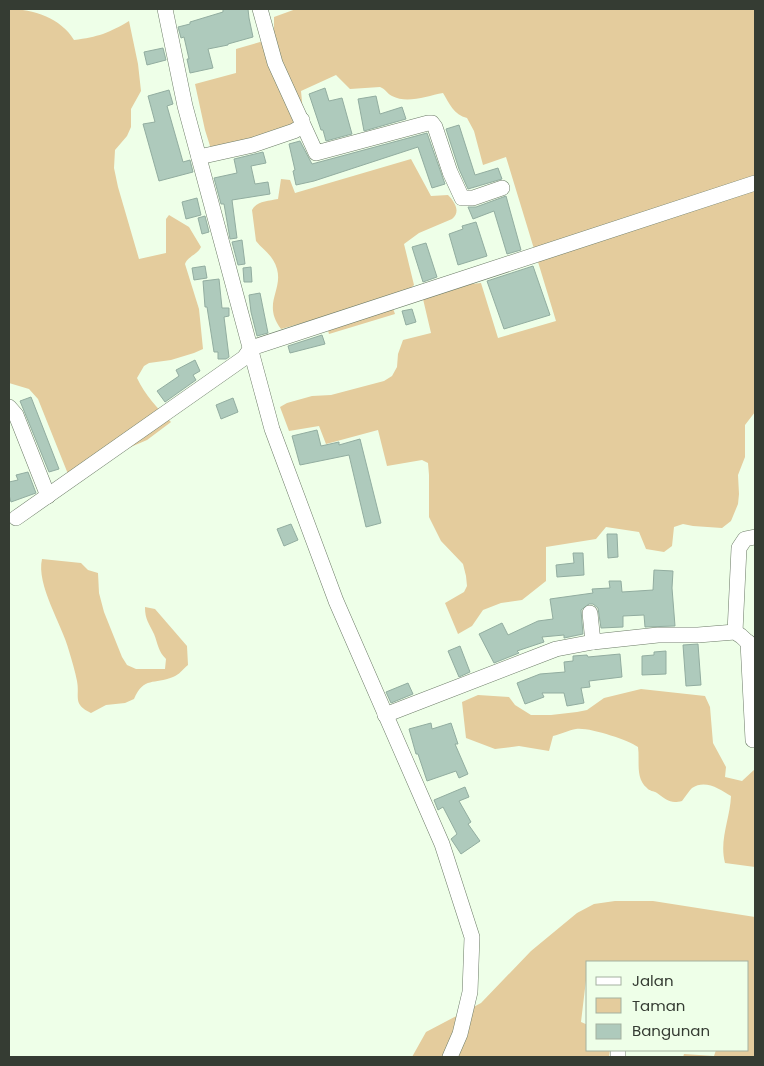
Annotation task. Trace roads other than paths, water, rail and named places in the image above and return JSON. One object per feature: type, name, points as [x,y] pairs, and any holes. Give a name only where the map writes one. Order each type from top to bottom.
[{"type":"street","points":[[165,9],[185,106],[272,429],[336,600],[442,844],[472,937],[470,992],[460,1034],[450,1057]]},
{"type":"street","points":[[260,9],[275,63],[316,153],[432,123],[435,126],[450,172],[462,198],[473,198],[502,188]]},
{"type":"street","points":[[199,157],[253,145],[294,131],[301,127],[302,120]]},
{"type":"street","points":[[16,518],[244,358],[251,348],[755,183]]},
{"type":"street","points":[[11,414],[48,496]]},
{"type":"street","points":[[735,632],[739,548],[745,539],[755,537]]},
{"type":"street","points":[[590,613],[594,642]]},
{"type":"street","points":[[385,715],[556,649],[658,634],[735,632],[752,646],[753,740]]}]
